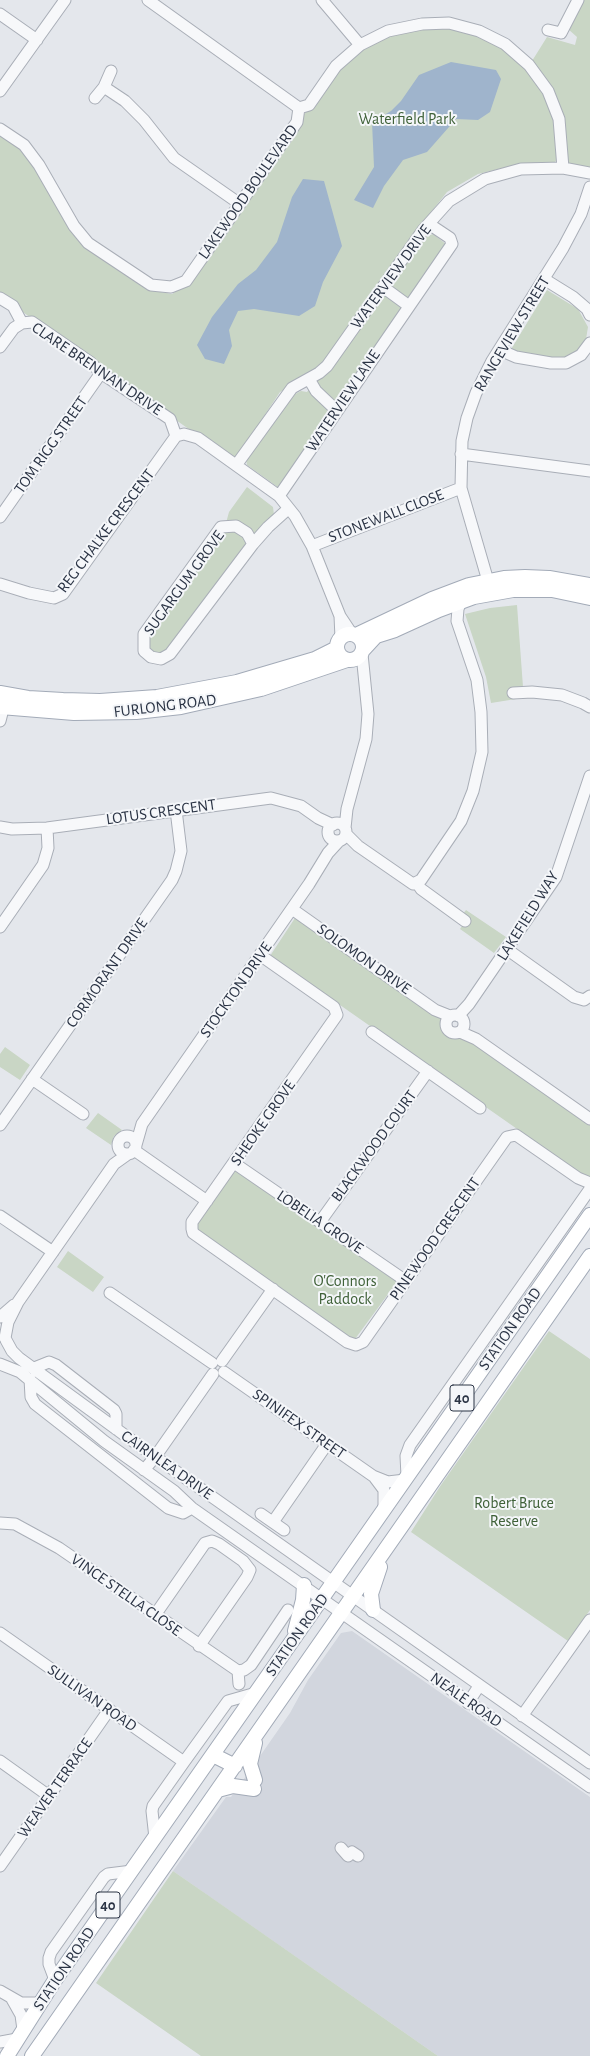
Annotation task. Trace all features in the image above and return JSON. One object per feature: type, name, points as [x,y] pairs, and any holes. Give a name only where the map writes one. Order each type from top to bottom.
[{"type":"main road","name":"FURLONG ROAD","points":[[3,700],[74,713],[136,712],[181,707],[261,689],[356,656],[376,636],[409,625],[490,587],[504,578],[557,578],[590,585]]},
{"type":"main road","name":"FURLONG ROAD","points":[[3,700],[35,698],[100,701],[164,696],[237,682],[315,659],[347,639],[446,592],[490,587],[513,590],[552,590],[590,598]]},
{"type":"main road","points":[[347,639],[362,641],[356,656],[340,656],[347,639]]},
{"type":"main road","name":"STATION ROAD","points":[[6,2056],[55,1980],[323,1599],[384,1509],[590,1215]]},
{"type":"main road","name":"STATION ROAD","points":[[32,2056],[590,1256]]},
{"type":"main road","points":[[373,1610],[373,1588],[390,1543]]},
{"type":"main road","points":[[289,1646],[301,1612],[304,1585]]},
{"type":"main road","points":[[218,1790],[233,1786],[255,1784],[250,1764],[258,1733]]},
{"type":"main road","points":[[213,1755],[233,1769]]},
{"type":"street","points":[[0,91],[65,0]]},
{"type":"street","points":[[148,0],[299,108]]},
{"type":"street","points":[[322,0],[360,45]]},
{"type":"street","points":[[548,30],[561,33],[578,0]]},
{"type":"street","points":[[0,14],[37,40]]},
{"type":"street","name":"LAKEWOOD BOULEVARD","points":[[0,129],[24,145],[39,165],[74,226],[88,243],[151,285],[171,287],[178,286],[186,281],[297,122],[299,108],[309,105],[336,66],[360,45],[388,31],[422,24],[449,23],[479,32],[505,44],[529,65],[548,91],[560,120],[563,168]]},
{"type":"street","points":[[95,98],[104,87],[111,71]]},
{"type":"street","points":[[104,87],[125,101],[135,111],[174,158],[240,204]]},
{"type":"street","name":"WATERVIEW DRIVE","points":[[237,464],[292,388],[309,379],[327,366],[428,224],[449,201],[485,179],[521,169],[563,168],[590,173]]},
{"type":"street","name":"RANGEVIEW STREET","points":[[490,587],[460,488],[461,454],[467,418],[476,393],[500,350],[575,227],[590,187]]},
{"type":"street","name":"WATERVIEW LANE","points":[[279,496],[336,410],[452,244],[450,238],[428,224]]},
{"type":"street","points":[[544,279],[573,297],[587,308],[590,315]]},
{"type":"street","points":[[383,287],[409,306]]},
{"type":"street","points":[[0,298],[13,306],[22,322]]},
{"type":"street","name":"CLARE BRENNAN DRIVE","points":[[0,347],[14,328],[22,322],[32,322],[90,362],[101,373],[170,419],[176,436]]},
{"type":"street","points":[[500,350],[516,357],[550,363],[566,363],[581,355],[590,343]]},
{"type":"street","name":"TOM RIGG STREET","points":[[0,517],[101,373]]},
{"type":"street","points":[[309,379],[316,391],[336,410]]},
{"type":"street","points":[[176,436],[184,434],[192,435],[237,464],[279,496],[295,516],[312,546],[340,616],[347,639]]},
{"type":"street","name":"REG CHALKE CRESCENT","points":[[0,584],[29,593],[54,598],[63,594],[176,436]]},
{"type":"street","points":[[461,454],[590,471]]},
{"type":"street","name":"STONEWALL CLOSE","points":[[312,546],[460,488]]},
{"type":"street","name":"SUGARGUM GROVE","points":[[253,544],[247,533],[236,526],[221,526],[144,634],[144,651],[151,657],[161,659],[170,654],[253,544],[268,527],[288,509]]},
{"type":"street","points":[[457,621],[458,609],[461,601]]},
{"type":"street","points":[[417,883],[429,869],[461,821],[474,791],[482,752],[480,699],[476,680],[457,621],[452,614],[439,610]]},
{"type":"street","points":[[337,832],[347,809],[366,739],[368,714],[364,682],[356,656]]},
{"type":"street","points":[[513,693],[532,692],[562,695],[590,707]]},
{"type":"street","points":[[0,721],[3,700]]},
{"type":"street","name":"LAKEFIELD WAY","points":[[457,1022],[508,950],[556,877],[590,776]]},
{"type":"street","name":"LOTUS CRESCENT","points":[[0,827],[12,829],[47,828],[271,798],[301,806],[410,882],[417,883],[421,889],[465,921]]},
{"type":"street","name":"CORMORANT DRIVE","points":[[0,1126],[172,880],[181,851],[176,810]]},
{"type":"street","points":[[0,927],[43,865],[48,848],[47,828]]},
{"type":"street","name":"STOCKTON DRIVE","points":[[133,1150],[142,1124],[292,909],[328,853],[337,832]]},
{"type":"street","name":"SOLOMON DRIVE","points":[[292,909],[435,1010],[457,1022],[476,1039],[590,1119]]},
{"type":"street","points":[[508,950],[574,998],[584,1000],[590,996]]},
{"type":"street","name":"SHEOKE GROVE","points":[[260,955],[334,1007],[337,1015],[192,1222],[193,1234],[273,1289]]},
{"type":"street","points":[[372,1032],[480,1108]]},
{"type":"street","name":"BLACKWOOD COURT","points":[[320,1222],[428,1071]]},
{"type":"street","points":[[32,1079],[82,1115]]},
{"type":"street","name":"STOCKTON DRIVE","points":[[126,1137],[142,1124]]},
{"type":"street","name":"PINEWOOD CRESCENT","points":[[273,1289],[347,1342],[356,1345],[363,1342],[507,1137],[516,1135],[578,1178],[590,1183]]},
{"type":"street","points":[[0,1360],[5,1353],[4,1336],[8,1322],[18,1302],[114,1164],[120,1140],[126,1137],[131,1138],[133,1150]]},
{"type":"street","points":[[119,1147],[122,1152],[133,1150],[207,1201]]},
{"type":"street","points":[[114,1164],[133,1150]]},
{"type":"street","name":"LOBELIA GROVE","points":[[234,1163],[406,1281]]},
{"type":"street","points":[[406,1478],[406,1456],[410,1445],[587,1193],[578,1178]]},
{"type":"street","points":[[0,1216],[53,1252]]},
{"type":"street","points":[[144,1470],[155,1458],[273,1289]]},
{"type":"street","name":"SPINIFEX STREET","points":[[110,1293],[373,1476],[388,1482],[406,1478]]},
{"type":"street","points":[[0,1317],[18,1302]]},
{"type":"street","name":"CAIRNLEA DRIVE","points":[[4,1336],[15,1355],[155,1458],[353,1596]]},
{"type":"street","points":[[34,1368],[49,1362],[56,1365],[114,1410],[116,1414],[116,1429]]},
{"type":"street","name":"CAIRNLEA DRIVE","points":[[0,1364],[20,1372],[30,1379],[104,1441],[174,1491],[192,1508],[323,1599]]},
{"type":"street","points":[[30,1379],[31,1398],[35,1404],[168,1508],[183,1513],[192,1508]]},
{"type":"street","points":[[273,1522],[327,1444]]},
{"type":"street","name":"SPINIFEX STREET","points":[[373,1476],[384,1490],[384,1509]]},
{"type":"street","points":[[261,1514],[284,1530]]},
{"type":"street","name":"VINCE STELLA CLOSE","points":[[0,1522],[15,1524],[45,1539],[238,1671]]},
{"type":"street","points":[[155,1615],[205,1544],[212,1541],[219,1544],[244,1561],[250,1570],[247,1577],[200,1646]]},
{"type":"street","name":"NEALE ROAD","points":[[353,1596],[590,1763]]},
{"type":"street","name":"NEALE ROAD","points":[[323,1599],[468,1703],[590,1787]]},
{"type":"street","points":[[239,1684],[238,1671],[248,1669],[288,1610]]},
{"type":"street","points":[[522,1716],[586,1635],[590,1620]]},
{"type":"street","name":"SULLIVAN ROAD","points":[[0,1633],[184,1762]]},
{"type":"street","points":[[468,1703],[480,1686]]},
{"type":"street","points":[[155,1838],[152,1811],[184,1762],[228,1700],[256,1693]]},
{"type":"street","name":"WEAVER TERRACE","points":[[0,1866],[109,1710]]},
{"type":"street","points":[[0,1761],[50,1796]]},
{"type":"street","points":[[341,1848],[348,1856],[352,1852],[358,1856]]},
{"type":"street","points":[[55,1980],[48,1958],[51,1952],[104,1877],[108,1874],[132,1871]]},
{"type":"street","points":[[0,1990],[12,1999],[27,2004],[40,2003]]},
{"type":"street","points":[[0,2042],[20,2034],[21,2015],[12,1999]]},
{"type":"shaded area","points":[[352,1631],[590,1797],[590,2056],[438,2056],[173,1871],[226,1797],[231,1797],[251,1769],[290,1713],[308,1680],[341,1633]]},
{"type":"green space","points":[[582,0],[590,0],[590,173],[569,166],[532,61],[547,37],[575,45],[577,37],[568,29]]},
{"type":"green space","name":"Waterfield Park","points":[[450,26],[479,34],[506,49],[525,67],[543,89],[554,118],[557,159],[552,167],[519,164],[478,174],[447,192],[412,236],[317,371],[280,392],[237,457],[227,456],[0,296],[0,132],[21,147],[72,228],[149,290],[172,294],[188,283],[297,130],[304,114],[314,105],[335,74],[353,55],[384,38],[403,31]]},
{"type":"green space","points":[[433,234],[446,244],[279,488],[247,465],[246,459],[295,394],[301,391],[307,392],[425,237]]},
{"type":"green space","points":[[547,290],[578,309],[588,327],[585,345],[571,356],[556,359],[510,351]]},
{"type":"green space","points":[[247,487],[273,507],[274,515],[243,547],[166,651],[156,654],[151,652],[148,648],[148,639],[223,534],[229,512]]},
{"type":"green space","points":[[517,605],[523,687],[516,699],[491,703],[486,677],[465,614],[490,608]]},
{"type":"green space","points":[[466,910],[506,937],[494,953],[460,929],[467,919],[462,915]]},
{"type":"green space","points":[[295,918],[590,1122],[590,1180],[270,956]]},
{"type":"green space","points":[[5,1047],[30,1065],[20,1080],[0,1067],[0,1054]]},
{"type":"green space","points":[[98,1113],[122,1130],[114,1136],[111,1145],[86,1128]]},
{"type":"green space","name":"O'Connors Paddock","points":[[236,1170],[397,1282],[355,1339],[348,1337],[197,1231],[196,1224]]},
{"type":"green space","points":[[68,1251],[104,1277],[93,1292],[57,1267]]},
{"type":"green space","name":"Robert Bruce Reserve","points":[[549,1331],[590,1359],[590,1610],[568,1641],[411,1532],[441,1485]]},
{"type":"green space","points":[[173,1871],[438,2056],[201,2056],[96,1983]]},
{"type":"water","points":[[451,62],[496,70],[501,79],[490,112],[478,120],[456,119],[427,152],[403,160],[384,186],[373,208],[354,200],[374,167],[372,122],[391,111],[401,101],[419,75]]},
{"type":"water","points":[[303,179],[324,181],[342,246],[323,282],[315,306],[299,316],[254,309],[238,311],[229,330],[232,346],[224,364],[205,359],[197,345],[212,317],[238,284],[256,270],[277,242],[292,197]]}]
